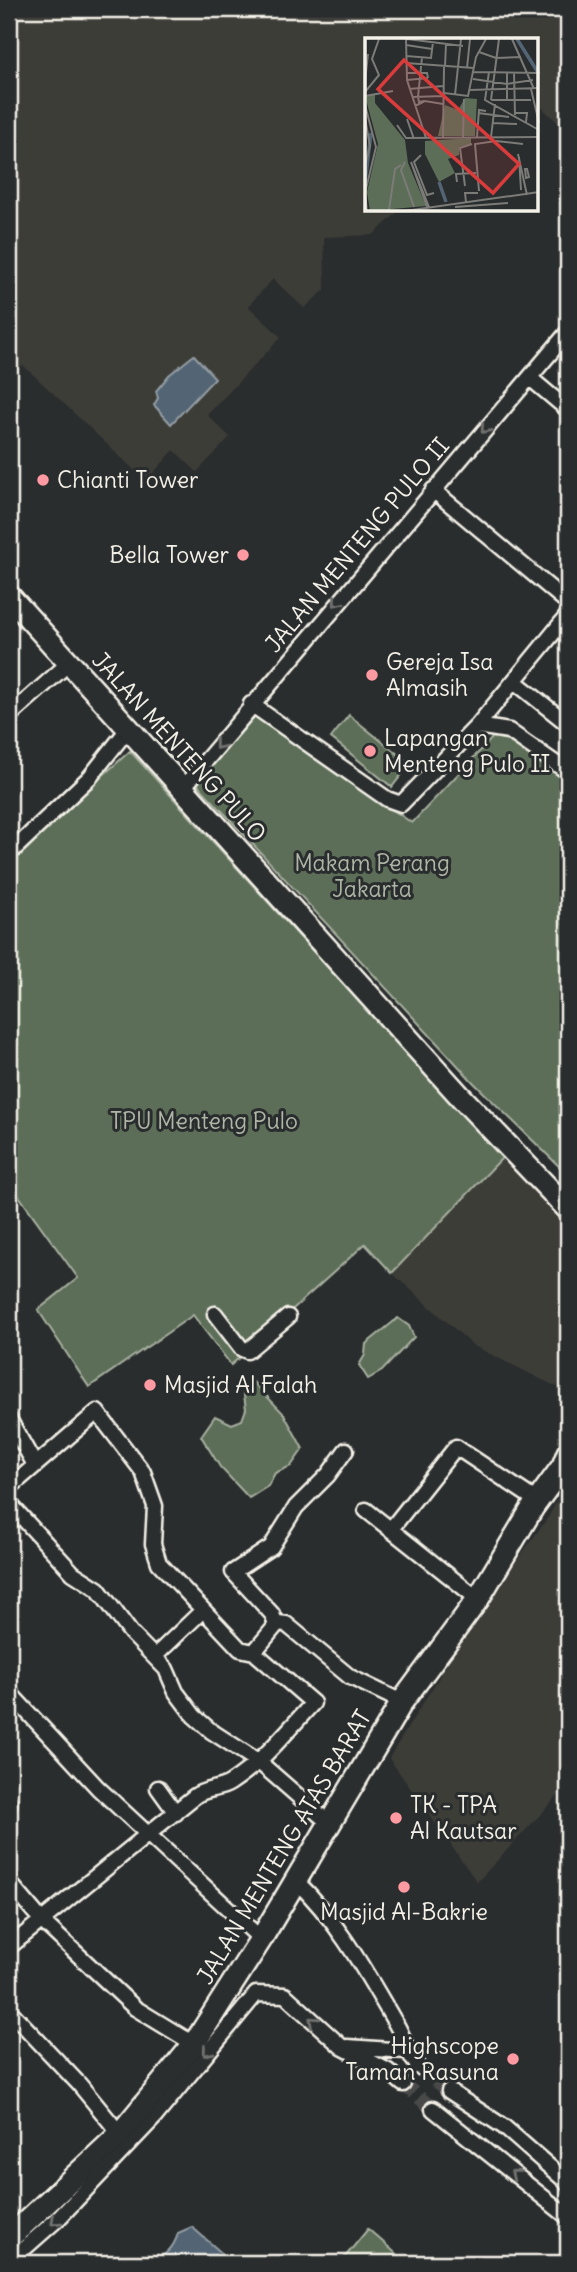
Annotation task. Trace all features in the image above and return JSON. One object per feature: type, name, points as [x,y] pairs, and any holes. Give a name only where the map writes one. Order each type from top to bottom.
[{"type":"street","name":"JALAN MENTENG PULO II","points":[[182,789],[568,331]]},
{"type":"street","points":[[530,378],[568,410]]},
{"type":"street","points":[[433,489],[568,603]]},
{"type":"street","name":"JALAN MENTENG PULO","points":[[9,596],[451,1086],[568,1209]]},
{"type":"street","points":[[251,704],[387,799],[401,804],[477,726],[567,620]]},
{"type":"street","points":[[9,716],[69,663]]},
{"type":"street","points":[[514,681],[568,724]]},
{"type":"street","points":[[477,726],[509,731],[568,772]]},
{"type":"street","points":[[9,854],[90,777],[128,729]]},
{"type":"street","points":[[215,1314],[242,1349],[247,1351],[288,1317]]},
{"type":"street","points":[[9,1488],[97,1412],[144,1472],[155,1506],[153,1544],[159,1563],[240,1649],[254,1652],[313,1703],[259,1762],[228,1784],[204,1790],[9,1947]]},
{"type":"street","points":[[9,1419],[34,1465]]},
{"type":"street","points":[[391,1530],[456,1447],[537,1501]]},
{"type":"street","points":[[276,1625],[272,1614],[233,1572],[271,1547],[296,1507],[328,1475],[346,1450]]},
{"type":"street","name":"JALAN MENTENG ATAS BARAT","points":[[10,2233],[120,2134],[194,2044],[261,1939],[402,1702],[478,1599],[537,1501],[563,1466],[568,1453]]},
{"type":"street","points":[[9,1503],[73,1573],[98,1589],[131,1633],[155,1656],[194,1716],[219,1737],[259,1762],[329,1823]]},
{"type":"street","points":[[366,1510],[478,1599]]},
{"type":"street","points":[[155,1656],[202,1611]]},
{"type":"street","points":[[254,1652],[276,1625],[286,1624],[350,1677],[402,1702]]},
{"type":"street","points":[[11,1700],[98,1788],[261,1939]]},
{"type":"street","points":[[158,1788],[176,1813]]},
{"type":"street","points":[[296,1881],[316,1901],[375,1985],[399,2028],[406,2051],[419,2067]]},
{"type":"street","points":[[9,1882],[42,1921],[135,2008],[194,2044]]},
{"type":"street","points":[[9,2262],[60,2217],[154,2118],[250,1998],[262,1994],[285,1995],[342,2047],[387,2071],[403,2084]]},
{"type":"street","points":[[9,2010],[72,2076],[120,2134]]},
{"type":"street","points":[[342,2047],[406,2051]]},
{"type":"street","points":[[568,2183],[503,2127],[451,2092],[435,2111],[568,2217]]},
{"type":"shaded area","points":[[9,9],[568,9],[568,132],[538,104],[538,38],[365,38],[365,212],[398,212],[373,235],[324,237],[325,290],[304,308],[273,279],[248,306],[281,337],[207,415],[230,437],[197,472],[174,450],[146,481],[23,365],[9,377]]},
{"type":"shaded area","points":[[502,1158],[568,1225],[568,1369],[557,1387],[474,1346],[392,1273]]},
{"type":"shaded area","points":[[568,1478],[568,1785],[477,1882],[389,1758],[475,1619],[549,1516]]},
{"type":"green space","name":"Makam Perang Jakarta","points":[[254,714],[412,823],[493,737],[508,740],[568,779],[568,1175],[474,1083],[197,784]]},
{"type":"green space","name":"Lapangan Menteng Pulo II","points":[[349,715],[410,764],[392,787],[331,738]]},
{"type":"green space","name":"TPU Menteng Pulo","points":[[130,751],[502,1158],[392,1273],[365,1244],[231,1365],[193,1315],[89,1387],[38,1310],[78,1278],[16,1192],[9,1197],[9,860]]},
{"type":"green space","points":[[398,1318],[409,1326],[414,1337],[382,1371],[368,1379],[359,1365],[365,1355],[366,1344]]},
{"type":"green space","points":[[253,1382],[284,1414],[303,1449],[291,1466],[275,1473],[268,1486],[249,1498],[220,1467],[201,1436],[215,1416],[232,1424],[242,1420],[246,1409],[243,1388]]},
{"type":"green space","points":[[368,2229],[400,2257],[395,2263],[340,2263]]},
{"type":"water","points":[[194,355],[215,378],[171,424],[154,405],[158,398],[156,391],[169,375]]},
{"type":"water","points":[[192,2227],[233,2263],[150,2263],[168,2251],[178,2233]]},
{"type":"tunnel","points":[[419,2067],[449,2091]]},
{"type":"tunnel","points":[[403,2084],[433,2109]]},
{"type":"place","name":"Chianti Tower","points":[[43,480]]},
{"type":"place","name":"Bella Tower","points":[[243,555]]},
{"type":"place","name":"Gereja Isa Almasih","points":[[372,675]]},
{"type":"place","name":"Lapangan Menteng Pulo II","points":[[370,751]]},
{"type":"place","name":"Masjid Al Falah","points":[[150,1385]]},
{"type":"place","name":"TK - TPA Al Kautsar","points":[[396,1818]]},
{"type":"place","name":"Masjid Al-Bakrie","points":[[404,1887]]},
{"type":"place","name":"Highscope Taman Rasuna","points":[[513,2059]]}]
